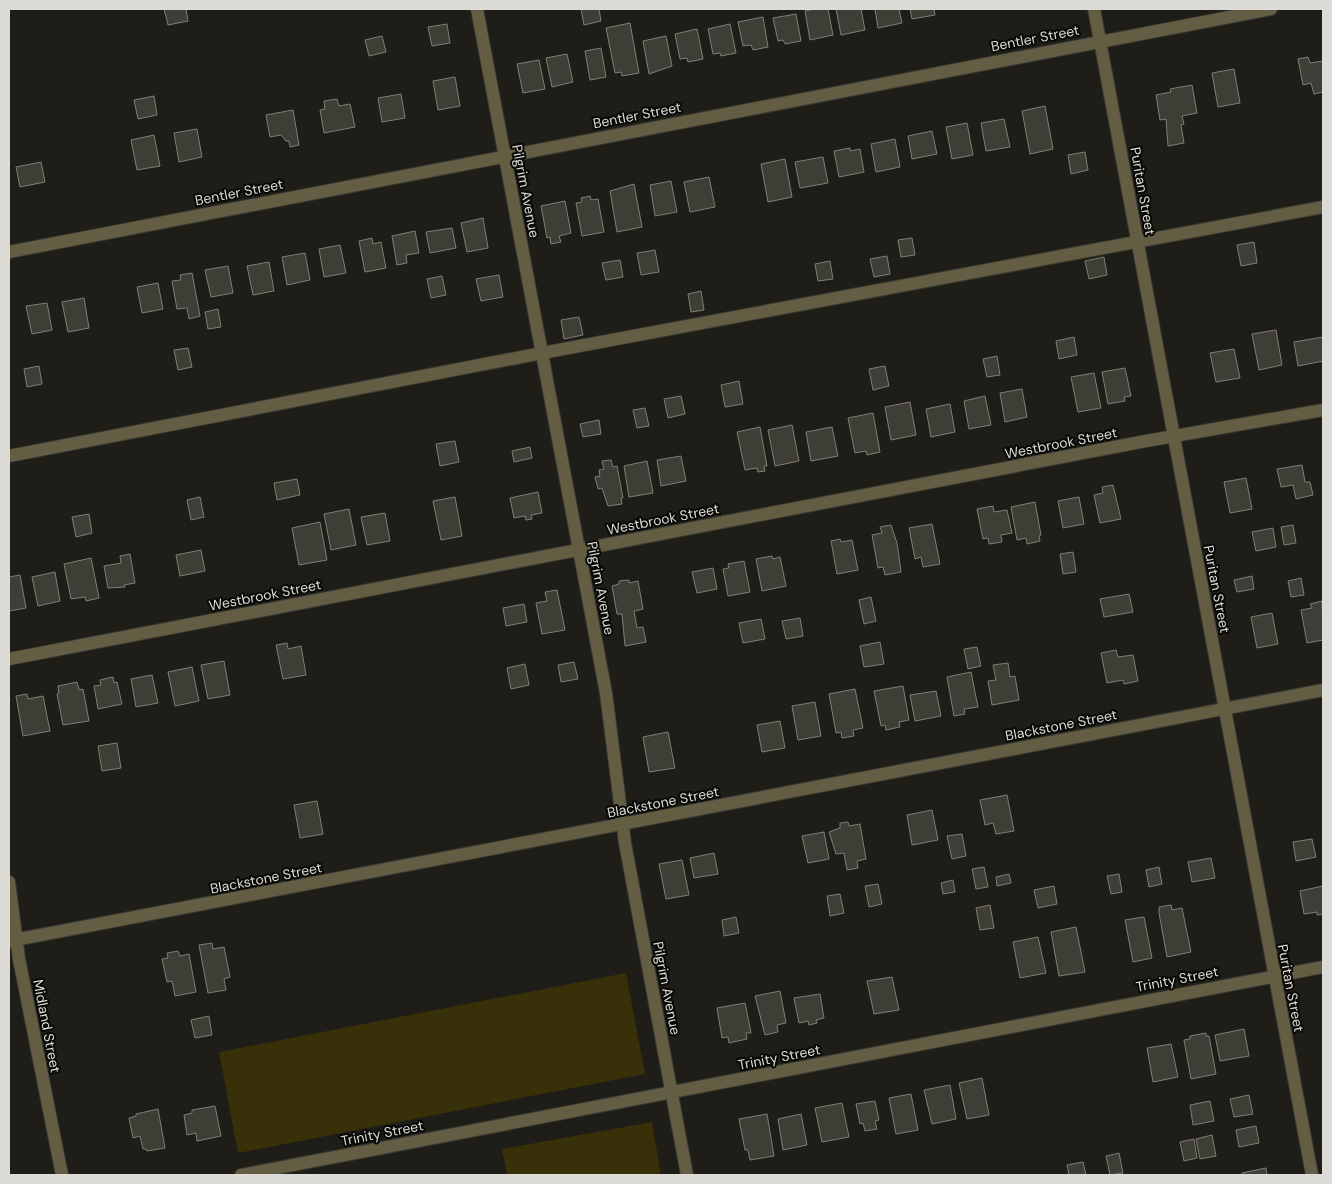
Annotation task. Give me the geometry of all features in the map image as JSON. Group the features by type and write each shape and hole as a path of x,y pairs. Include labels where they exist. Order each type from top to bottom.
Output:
{"street":[{"name":"Pilgrim Avenue","path":"477,9 606,693 623,825 687,1175"},
{"name":"Puritan Street","path":"1094,9 1312,1175"},
{"name":"Bentler Street","path":"9,252 1271,9"},
{"path":"9,456 1323,207"},
{"name":"Westbrook Street","path":"9,659 1323,410"},
{"name":"Blackstone Street","path":"13,941 1323,690"},
{"name":"Midland Street","path":"9,882 13,941 62,1175"},
{"name":"Trinity Street","path":"241,1175 1323,967"}],"shaded area":[{"path":"626,973 645,1074 238,1153 219,1052"},
{"path":"652,1122 661,1175 507,1175 502,1149"}],"building":[{"path":"164,9 186,9 188,21 168,25"},
{"path":"581,9 599,9 601,21 584,25"},
{"path":"828,9 833,35 810,40 805,11"},
{"path":"836,9 861,9 865,30 841,35"},
{"path":"875,9 899,9 902,23 878,28"},
{"path":"910,9 934,9 935,15 912,19"},
{"path":"796,14 801,41 785,44 783,40 778,41 773,18"},
{"path":"763,17 768,47 753,50 751,45 743,46 738,22"},
{"path":"630,23 639,73 622,76 621,72 615,73 606,28"},
{"path":"447,24 450,43 432,46 428,27"},
{"path":"730,24 736,53 721,56 720,53 713,54 708,29"},
{"path":"697,29 703,59 688,62 687,58 680,59 675,34"},
{"path":"382,36 386,52 369,56 365,40"},
{"path":"666,36 672,66 649,74 643,41"},
{"path":"601,48 606,77 590,80 585,51"},
{"path":"567,54 573,82 552,87 546,58"},
{"path":"1308,57 1310,63 1323,61 1323,92 1314,94 1311,83 1303,85 1298,59"},
{"path":"539,60 545,89 523,93 517,64"},
{"path":"1234,69 1240,103 1218,107 1212,73"},
{"path":"455,77 460,106 438,110 433,81"},
{"path":"1192,85 1197,113 1182,116 1184,124 1181,125 1184,143 1168,146 1166,119 1160,120 1156,95 1171,92 1170,89"},
{"path":"401,94 405,118 382,122 378,98"},
{"path":"154,96 157,115 138,119 134,100"},
{"path":"337,99 339,106 350,104 355,127 324,133 320,110 325,109 324,101"},
{"path":"1045,106 1053,149 1030,154 1022,111"},
{"path":"293,110 299,145 290,147 289,141 286,141 281,135 270,137 266,115"},
{"path":"1004,119 1010,147 986,151 981,123"},
{"path":"967,123 973,155 952,159 946,127"},
{"path":"197,129 202,157 179,162 174,133"},
{"path":"932,131 937,154 912,159 908,136"},
{"path":"154,135 160,166 137,170 131,140"},
{"path":"895,139 900,167 876,172 871,144"},
{"path":"850,148 850,151 860,149 864,172 839,177 834,151"},
{"path":"1085,152 1088,170 1071,174 1068,155"},
{"path":"823,157 828,183 800,188 795,162"},
{"path":"785,159 792,197 768,202 761,164"},
{"path":"41,162 45,182 20,187 16,167"},
{"path":"709,177 715,207 690,212 684,182"},
{"path":"671,181 677,212 655,216 650,185"},
{"path":"634,184 642,227 617,232 610,191"},
{"path":"590,196 591,200 598,199 604,232 582,236 576,203 582,202 581,198"},
{"path":"565,201 571,233 559,236 561,242 551,244 550,237 547,238 541,206"},
{"path":"483,218 488,248 467,252 461,223"},
{"path":"452,228 456,248 430,253 426,232"},
{"path":"415,231 419,253 406,255 407,263 397,265 392,236"},
{"path":"372,238 373,244 381,242 386,268 365,272 359,241"},
{"path":"912,238 915,255 901,257 898,240"},
{"path":"1254,242 1257,263 1241,266 1237,245"},
{"path":"340,245 346,273 324,277 319,249"},
{"path":"655,250 659,272 641,275 637,253"},
{"path":"305,253 310,280 287,285 282,257"},
{"path":"887,256 890,274 874,277 870,259"},
{"path":"1104,257 1107,275 1089,279 1085,261"},
{"path":"620,260 623,277 606,280 602,263"},
{"path":"830,261 833,279 818,281 815,264"},
{"path":"269,262 274,291 253,295 247,266"},
{"path":"228,266 233,293 211,297 205,270"},
{"path":"192,273 200,316 189,319 187,308 177,309 172,281 181,280 180,275"},
{"path":"499,275 503,297 481,301 476,279"},
{"path":"442,276 446,295 431,298 427,279"},
{"path":"158,283 163,309 142,313 137,287"},
{"path":"701,291 704,310 691,312 688,294"},
{"path":"84,298 89,328 68,332 62,302"},
{"path":"47,303 52,330 32,334 26,306"},
{"path":"218,309 221,327 208,329 205,312"},
{"path":"579,317 583,335 564,339 561,320"},
{"path":"1276,330 1282,365 1259,370 1252,334"},
{"path":"1074,337 1077,355 1059,359 1056,341"},
{"path":"1323,337 1323,361 1298,366 1294,342"},
{"path":"188,348 192,367 178,370 174,350"},
{"path":"1234,349 1240,378 1216,382 1210,353"},
{"path":"997,356 1000,375 987,377 983,359"},
{"path":"39,366 42,384 27,387 24,369"},
{"path":"885,366 889,386 873,390 869,369"},
{"path":"1125,368 1131,396 1124,397 1125,401 1108,404 1102,372"},
{"path":"1094,373 1101,408 1078,412 1071,377"},
{"path":"739,381 743,404 725,407 721,385"},
{"path":"1022,389 1027,417 1005,422 1000,393"},
{"path":"681,396 685,414 668,418 664,399"},
{"path":"985,396 991,425 969,429 964,401"},
{"path":"910,402 916,435 891,440 885,407"},
{"path":"950,404 955,432 931,437 926,409"},
{"path":"645,408 649,426 637,428 633,410"},
{"path":"873,413 880,452 867,455 866,451 855,453 848,418"},
{"path":"599,420 601,434 583,437 580,424"},
{"path":"792,425 799,461 775,466 768,430"},
{"path":"760,427 767,466 764,466 765,471 758,472 757,468 745,470 737,432"},
{"path":"832,427 838,456 811,461 806,432"},
{"path":"455,441 459,462 440,466 436,444"},
{"path":"530,447 532,458 514,462 512,451"},
{"path":"681,456 686,481 661,486 657,460"},
{"path":"611,460 613,467 617,466 623,498 621,498 622,504 608,506 602,488 598,489 595,477 600,476 599,470 604,469 602,461"},
{"path":"647,461 653,493 629,497 624,466"},
{"path":"1302,465 1305,482 1310,482 1313,495 1296,499 1293,485 1281,487 1277,469"},
{"path":"1246,478 1252,509 1230,513 1224,482"},
{"path":"297,479 300,495 277,500 274,483"},
{"path":"1113,485 1121,519 1100,523 1094,495 1103,493 1102,487"},
{"path":"538,492 542,513 531,515 532,519 526,520 525,516 514,518 510,498"},
{"path":"200,497 204,517 191,520 187,500"},
{"path":"455,497 462,536 441,540 433,501"},
{"path":"1079,497 1084,524 1063,528 1058,501"},
{"path":"1035,502 1041,535 1039,536 1040,541 1027,544 1026,538 1017,540 1011,507"},
{"path":"993,506 994,512 1007,510 1012,533 1001,535 1002,542 989,544 988,538 983,539 977,509"},
{"path":"349,509 356,545 331,550 324,514"},
{"path":"385,513 390,541 367,545 361,517"},
{"path":"89,514 92,533 76,537 72,517"},
{"path":"320,522 327,560 299,565 292,528"},
{"path":"932,524 940,564 923,567 921,557 915,559 909,528"},
{"path":"891,525 897,543 901,572 885,575 883,567 878,568 872,535 882,533 880,527"},
{"path":"1293,525 1296,543 1284,545 1281,527"},
{"path":"1273,528 1276,547 1256,551 1252,532"},
{"path":"840,539 841,542 852,540 858,570 837,574 831,541"},
{"path":"201,550 205,571 180,576 176,555"},
{"path":"1073,552 1076,572 1063,574 1060,554"},
{"path":"130,554 135,583 124,585 125,587 108,588 104,566 121,563 120,556"},
{"path":"772,556 773,559 780,557 786,586 762,591 756,559"},
{"path":"91,558 99,598 86,601 85,597 71,599 64,564"},
{"path":"744,561 750,592 728,596 723,569 729,568 728,564"},
{"path":"713,568 717,589 697,593 692,572"},
{"path":"55,572 60,601 38,606 32,577"},
{"path":"20,575 26,608 9,611 9,577"},
{"path":"1252,576 1254,589 1237,592 1234,580"},
{"path":"1301,578 1304,595 1291,597 1288,581"},
{"path":"629,580 629,583 638,581 643,609 634,611 637,628 643,627 646,642 625,646 622,614 617,614 612,586 619,584 619,581"},
{"path":"557,590 565,630 542,634 536,603 547,601 545,592"},
{"path":"1129,594 1133,612 1104,617 1100,599"},
{"path":"871,597 876,621 864,624 859,600"},
{"path":"1322,601 1323,640 1307,643 1301,610 1312,608 1310,604"},
{"path":"524,604 527,622 506,626 503,608"},
{"path":"1272,613 1278,644 1257,648 1251,617"},
{"path":"800,618 803,636 786,639 782,621"},
{"path":"761,619 765,639 743,643 739,623"},
{"path":"880,642 884,664 864,667 860,646"},
{"path":"287,643 288,649 301,646 306,675 283,679 276,645"},
{"path":"977,647 981,666 968,669 964,649"},
{"path":"1116,650 1118,657 1133,655 1138,681 1124,684 1123,680 1107,683 1101,653"},
{"path":"224,661 230,695 208,699 201,665"},
{"path":"574,662 578,679 561,682 558,665"},
{"path":"1008,663 1010,677 1015,676 1019,700 992,705 988,681 996,680 993,665"},
{"path":"525,664 529,685 511,689 507,668"},
{"path":"192,667 199,701 175,706 168,672"},
{"path":"971,672 978,707 964,709 965,714 954,716 947,677"},
{"path":"152,675 158,703 136,707 131,679"},
{"path":"113,677 114,683 117,682 122,704 98,709 94,686 101,685 100,680"},
{"path":"77,682 79,690 83,689 89,721 63,725 57,694 59,693 58,686"},
{"path":"903,686 909,720 899,722 900,727 886,730 885,725 881,726 874,691"},
{"path":"855,689 863,728 853,730 854,736 842,738 841,732 836,733 829,694"},
{"path":"936,691 941,716 915,721 910,695"},
{"path":"27,694 28,699 43,696 50,731 23,736 16,696"},
{"path":"815,702 821,736 798,740 792,706"},
{"path":"780,721 785,748 762,752 757,725"},
{"path":"668,732 675,768 649,772 643,737"},
{"path":"117,743 121,768 102,771 98,746"},
{"path":"1007,795 1014,831 996,834 993,823 985,825 980,800"},
{"path":"317,801 323,834 300,838 294,805"},
{"path":"932,810 938,840 912,845 907,815"},
{"path":"848,822 849,826 860,824 866,859 857,861 858,868 847,870 844,853 836,854 829,832 840,828 840,823"},
{"path":"824,832 829,859 808,863 802,836"},
{"path":"962,834 966,856 952,859 947,836"},
{"path":"1312,839 1316,857 1296,861 1293,842"},
{"path":"714,853 718,874 694,878 690,858"},
{"path":"1211,858 1215,878 1192,882 1188,862"},
{"path":"682,860 689,895 666,899 659,864"},
{"path":"984,867 988,887 976,889 972,869"},
{"path":"1159,867 1162,884 1149,887 1146,870"},
{"path":"1009,874 1011,883 997,886 996,877"},
{"path":"1119,874 1122,892 1111,894 1107,876"},
{"path":"953,880 955,892 943,894 941,883"},
{"path":"878,884 882,904 869,907 865,886"},
{"path":"1054,886 1057,904 1038,908 1034,890"},
{"path":"1323,886 1323,914 1317,915 1317,912 1304,914 1300,891"},
{"path":"840,894 844,913 830,916 827,896"},
{"path":"990,905 994,928 980,930 976,908"},
{"path":"1171,905 1172,910 1182,908 1191,952 1167,957 1159,907"},
{"path":"736,917 739,933 724,936 722,920"},
{"path":"1144,917 1152,958 1133,962 1125,920"},
{"path":"1076,927 1085,972 1059,976 1051,932"},
{"path":"1038,937 1046,973 1020,978 1013,942"},
{"path":"212,943 213,949 224,947 230,977 224,979 226,990 208,993 199,945"},
{"path":"178,951 180,956 189,954 196,992 175,996 172,981 167,982 162,959 168,958 167,953"},
{"path":"892,977 899,1010 874,1014 867,981"},
{"path":"780,991 786,1023 777,1025 778,1032 765,1035 755,996"},
{"path":"820,994 824,1018 816,1020 817,1023 809,1025 808,1021 799,1023 794,998"},
{"path":"745,1003 751,1033 746,1033 747,1039 729,1043 728,1037 722,1038 717,1008"},
{"path":"209,1016 212,1035 195,1038 191,1020"},
{"path":"1244,1029 1249,1056 1220,1061 1215,1035"},
{"path":"1206,1033 1206,1036 1209,1036 1216,1074 1191,1079 1184,1040 1190,1039 1190,1036"},
{"path":"1171,1044 1178,1077 1153,1082 1147,1048"},
{"path":"982,1078 989,1115 967,1119 959,1083"},
{"path":"950,1085 956,1119 932,1124 924,1090"},
{"path":"911,1094 918,1130 896,1134 889,1098"},
{"path":"1249,1095 1253,1114 1234,1117 1230,1099"},
{"path":"875,1101 879,1120 875,1121 877,1129 865,1131 863,1123 860,1124 856,1104"},
{"path":"1210,1101 1214,1121 1193,1125 1190,1105"},
{"path":"842,1103 849,1137 822,1142 815,1108"},
{"path":"215,1106 221,1136 197,1141 196,1133 187,1135 184,1115 192,1113 192,1110"},
{"path":"158,1109 165,1148 147,1151 143,1149 140,1136 133,1138 129,1118 136,1116 136,1114"},
{"path":"767,1114 774,1156 750,1160 748,1150 745,1150 739,1119"},
{"path":"801,1114 807,1145 783,1150 778,1119"},
{"path":"1256,1126 1259,1143 1239,1147 1236,1130"},
{"path":"1212,1135 1216,1156 1200,1159 1196,1139"},
{"path":"1194,1139 1197,1158 1184,1161 1180,1142"},
{"path":"1119,1153 1123,1173 1110,1175 1106,1156"},
{"path":"1083,1162 1086,1175 1069,1175 1067,1165"},
{"path":"1266,1168 1267,1175 1242,1175 1242,1173"}]}
